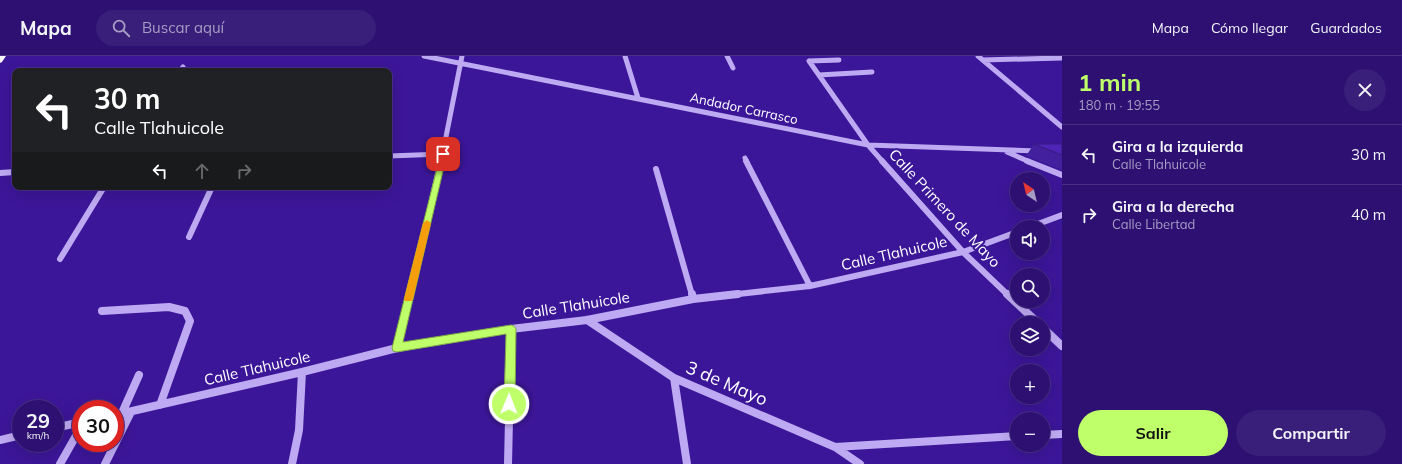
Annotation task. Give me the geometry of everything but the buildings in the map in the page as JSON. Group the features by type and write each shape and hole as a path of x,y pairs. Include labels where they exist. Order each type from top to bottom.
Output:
{"main road":[{"path":"0,61 3,56"}],"street":[{"name":"Andador Carrasco","path":"424,56 868,145 1047,152"},
{"path":"397,348 443,154 462,56"},
{"path":"626,56 638,98"},
{"path":"727,56 733,68"},
{"path":"978,56 1062,127"},
{"path":"983,60 1062,58"},
{"name":"Calle Primero de Mayo","path":"839,60 808,62 819,75 868,145 963,252 1031,316"},
{"path":"819,75 872,72"},
{"path":"1001,150 1062,174"},
{"path":"392,156 443,154"},
{"path":"745,158 810,286"},
{"path":"656,169 693,299"},
{"path":"0,173 12,172"},
{"path":"60,259 102,190"},
{"path":"189,238 211,190"},
{"path":"1049,220 1062,215"},
{"name":"Calle Tlahuicole","path":"124,413 302,372 397,348 511,329 587,320 693,299 810,286 963,252 1010,235"},
{"path":"102,311 169,307 185,311 190,321 160,405"},
{"name":"3 de Mayo","path":"587,320 674,378 835,447 860,464"},
{"path":"508,464 511,329"},
{"path":"1050,335 1062,346"},
{"path":"292,464 296,453 300,418 302,372"},
{"path":"124,411 139,375"},
{"path":"674,378 687,464"},
{"path":"1050,435 1062,434"},
{"path":"835,447 1010,436"},
{"path":"0,440 12,437"},
{"path":"60,464 72,443"},
{"path":"106,464 110,452"}],"slow traffic":[{"path":"409,299 427,223"}],"route":[{"path":"443,154 397,348 511,329 509,404"}]}
